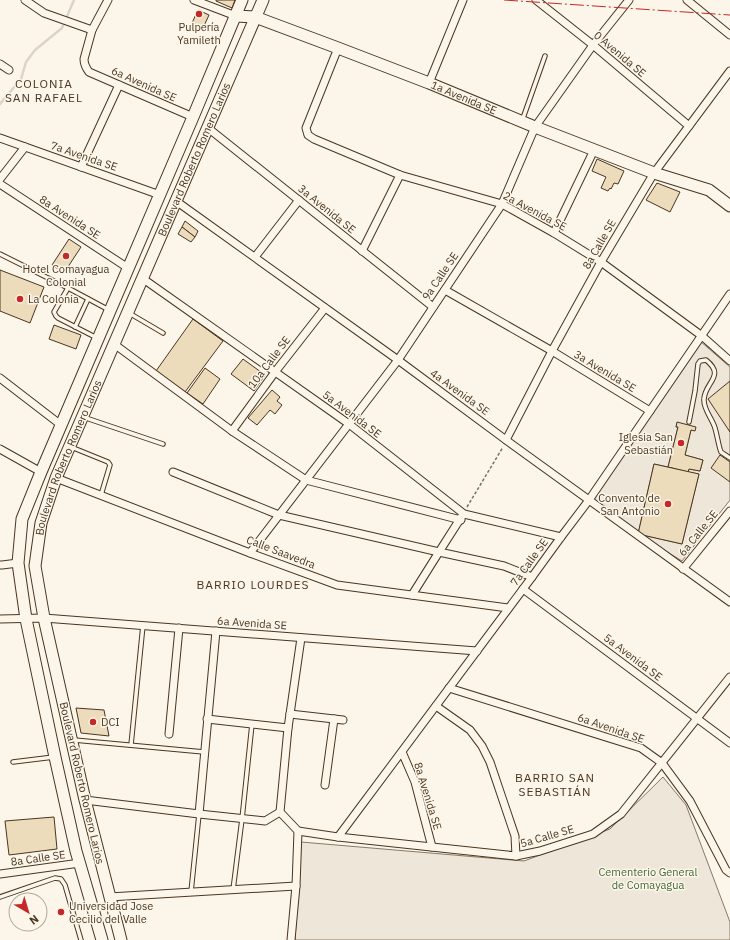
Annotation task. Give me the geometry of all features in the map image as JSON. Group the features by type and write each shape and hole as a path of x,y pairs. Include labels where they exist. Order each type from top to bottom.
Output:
{"main road":[{"name":"Boulevard Roberto Romero Larios","path":"102,940 80,863 55,757 26,619 18,564 22,519 242,0"},
{"name":"Boulevard Roberto Romero Larios","path":"121,940 85,800 44,618 35,566 41,523 56,478 263,0"},
{"name":"1a Avenida SE","path":"236,16 256,18 338,48 429,83 521,122 654,173 709,190 730,206"}],"street":[{"path":"25,0 44,13 92,30 108,0"},
{"name":"1a Avenida SE","path":"194,0 236,16"},
{"path":"429,83 464,0"},
{"name":"0 Avenida SE","path":"536,0 593,45 689,126"},
{"name":"9a Calle SE","path":"250,553 398,360 502,204 535,127 593,45 628,0"},
{"path":"687,0 730,35"},
{"name":"6a Avenida SE","path":"92,30 84,59 84,64 89,72 193,118"},
{"name":"2a Avenida SE","path":"338,48 306,128 308,135 314,139 400,175 502,204 554,233 601,262 702,336 730,361"},
{"path":"0,64 9,70"},
{"name":"8a Calle SE","path":"506,440 552,351 601,262 654,173 730,71"},
{"path":"82,167 119,85"},
{"name":"3a Avenida SE","path":"208,128 433,307"},
{"name":"7a Avenida SE","path":"0,138 160,195"},
{"path":"0,179 25,147"},
{"path":"554,233 594,150"},
{"path":"362,251 400,175"},
{"name":"8a Avenida SE","path":"0,184 128,268"},
{"path":"255,257 299,200"},
{"name":"4a Avenida SE","path":"176,201 398,360 730,602"},
{"name":"5a Avenida SE","path":"142,278 349,424 462,517 561,537"},
{"name":"3a Avenida SE","path":"445,290 552,351 650,411"},
{"name":"7a Calle SE","path":"338,837 589,500 730,294"},
{"name":"10a Calle SE","path":"232,431 275,372 325,308"},
{"path":"114,344 232,431 306,480 462,517 412,596"},
{"path":"0,378 61,425"},
{"path":"0,449 41,472"},
{"path":"173,472 279,515 504,566 532,577"},
{"name":"Calle Saavedra","path":"56,478 337,585 508,608"},
{"name":"6a Calle SE","path":"683,569 730,511"},
{"path":"0,565 18,564"},
{"name":"5a Avenida SE","path":"523,589 730,743"},
{"name":"6a Avenida SE","path":"0,619 44,618 477,651"},
{"path":"169,734 179,628"},
{"path":"199,814 216,631"},
{"path":"291,940 296,886 298,831 280,812 288,728 301,638"},
{"name":"5a Calle SE","path":"298,831 338,837 516,856 540,851 593,834 621,814 730,677"},
{"name":"6a Avenida SE","path":"449,688 641,748 662,763 690,801 729,869"},
{"path":"436,706 470,730 482,746 490,762 515,836 516,856"},
{"path":"290,714 343,720"},
{"path":"207,719 288,728"},
{"path":"325,785 334,719"},
{"name":"8a Avenida SE","path":"402,752 415,782 432,847"},
{"path":"85,800 265,821 280,812"},
{"name":"8a Calle SE","path":"0,874 80,863"},
{"path":"109,897 296,886"}],"lane":[{"path":"521,122 545,56"},
{"path":"0,254 110,311"},
{"path":"68,288 54,312 56,316 98,338"},
{"path":"75,327 88,299"},
{"path":"128,312 163,333"},
{"path":"689,422 698,364 700,361 706,360 714,370 715,375 704,396 705,408 714,426 721,452 730,458"},
{"path":"82,417 163,444"},
{"path":"70,447 108,462 110,465 101,495"},
{"path":"131,745 143,625"},
{"path":"233,890 252,724"},
{"path":"71,739 204,752"},
{"path":"14,762 55,757"},
{"path":"191,892 199,814"},
{"path":"0,897 55,878 61,879 65,884 81,940"}],"path":[{"path":"462,517 506,440"}],"green space":[{"path":"700,341 730,367 730,500 682,561 638,534 592,499","holes":["677,423 691,430 685,455 703,460 700,471 689,469 688,472 699,474 682,544 638,534 654,464 668,467 678,427 676,427"]},
{"name":"Cementerio General de Comayagua","path":"663,777 686,805 730,922 730,940 295,940 301,842 524,861 610,829"}],"building":[{"path":"216,0 235,0 232,8"},
{"path":"198,10 209,15 203,28 192,23"},
{"path":"597,159 624,171 618,184 614,183 608,191 601,188 606,177 592,171"},
{"path":"657,183 680,192 670,212 646,200"},
{"path":"185,221 198,231 195,237 182,227"},
{"path":"182,227 195,237 191,242 178,234"},
{"name":"Hotel Comayagua Colonial","path":"69,239 81,247 64,273 52,265"},
{"name":"La Colonia","path":"0,270 44,287 30,323 0,311"},
{"path":"193,319 223,341 185,392 156,371"},
{"path":"54,325 81,335 76,349 49,339"},
{"path":"243,359 265,375 254,391 231,374"},
{"path":"205,368 220,379 203,404 187,393"},
{"path":"730,381 730,432 708,399"},
{"path":"272,390 280,397 277,401 282,405 275,414 270,410 257,425 248,418"},
{"name":"Iglesia San Sebastián","path":"677,422 696,427 695,431 691,430 685,455 703,460 700,471 689,469 688,472 668,467 678,427 676,427"},
{"path":"720,455 730,462 730,482 711,468"},
{"name":"Convento de San Antonio","path":"654,464 699,474 682,544 638,534"},
{"name":"DCI","path":"76,708 104,710 109,736 81,733"},
{"path":"54,817 57,849 9,855 5,821"}],"waterway":[{"path":"0,104 21,79 26,62 35,50 62,28 74,0"}],"power":[{"path":"504,0 730,15"}],"place":[{"name":"Pulpería Yamileth","path":"199,14"},
{"name":"Hotel Comayagua Colonial","path":"66,256"},
{"name":"La Colonia","path":"20,299"},
{"name":"Iglesia San Sebastián","path":"681,443"},
{"name":"Convento de San Antonio","path":"668,504"},
{"name":"DCI","path":"93,722"},
{"name":"Universidad Jose Cecilio del Valle","path":"61,912"}],"district":[{"name":"COLONIA SAN RAFAEL","path":"44,90"},
{"name":"BARRIO LOURDES","path":"253,584"},
{"name":"BARRIO SAN SEBASTIÁN","path":"555,784"}]}
